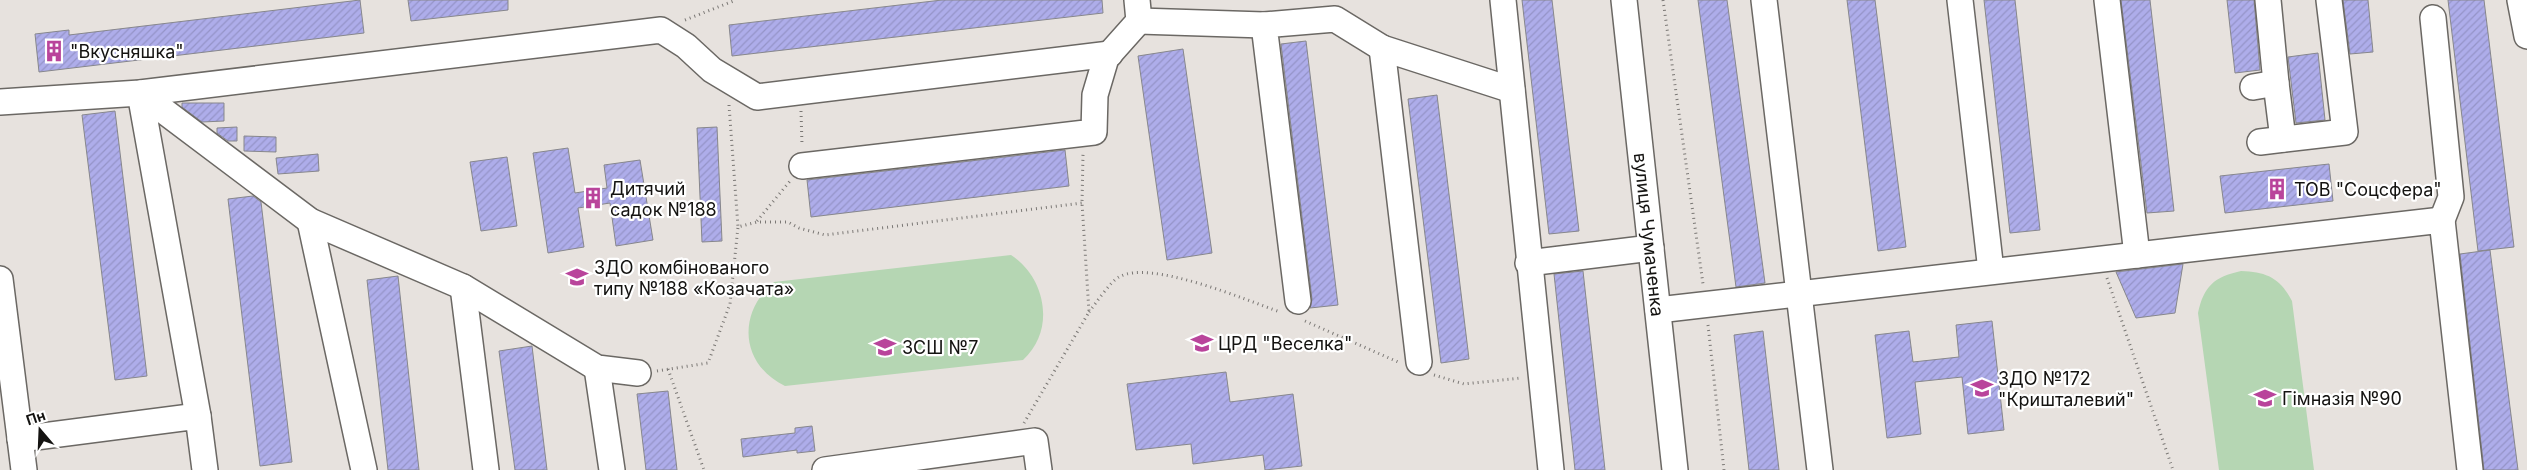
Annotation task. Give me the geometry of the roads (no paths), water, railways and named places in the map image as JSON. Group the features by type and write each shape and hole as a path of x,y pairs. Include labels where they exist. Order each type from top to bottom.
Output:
{"street":[{"path":"1503,0 1528,263 1551,470"},
{"name":"вулиця Чумаченка","path":"1624,0 1675,470"},
{"path":"1764,0 1820,470"},
{"path":"1960,0 1991,271"},
{"path":"2107,0 2137,255"},
{"path":"2268,0 2264,85 2271,141 2345,132 2328,0"},
{"path":"2520,0 2527,36"},
{"path":"802,166 1094,132 1095,95 1106,58 1138,10 1264,25 1335,19 1382,48 1512,90"},
{"path":"2433,18 2451,197 2442,220 2470,470"},
{"path":"1264,25 1295,311"},
{"path":"0,102 140,93 661,30 686,46 712,70 757,98 1110,54"},
{"path":"1382,48 1419,367"},
{"path":"140,93 310,221 463,287 597,368 638,374"},
{"path":"140,93 198,416 205,470"},
{"path":"1658,310 2442,220"},
{"path":"310,221 364,470"},
{"path":"1528,263 1651,248"},
{"path":"0,279 24,470"},
{"path":"463,287 486,470"},
{"path":"597,368 612,470"},
{"path":"20,439 198,416"},
{"path":"825,470 1035,441 1039,470"}],"place":[{"name":"\"Вкусняшка\"","path":"54,51"},
{"name":"ТОВ \"Соцсфера\"","path":"2277,189"},
{"name":"Дитячий садок №188","path":"593,198"},
{"name":"ЗДО комбінованого типу №188 «Козачата»","path":"577,277"},
{"name":"ЦРД \"Веселка\"","path":"1202,343"},
{"name":"ЗСШ №7","path":"885,347"},
{"name":"ЗДО №172 \"Кришталевий\"","path":"1982,388"},
{"name":"Гімназія №90","path":"2265,398"}]}
